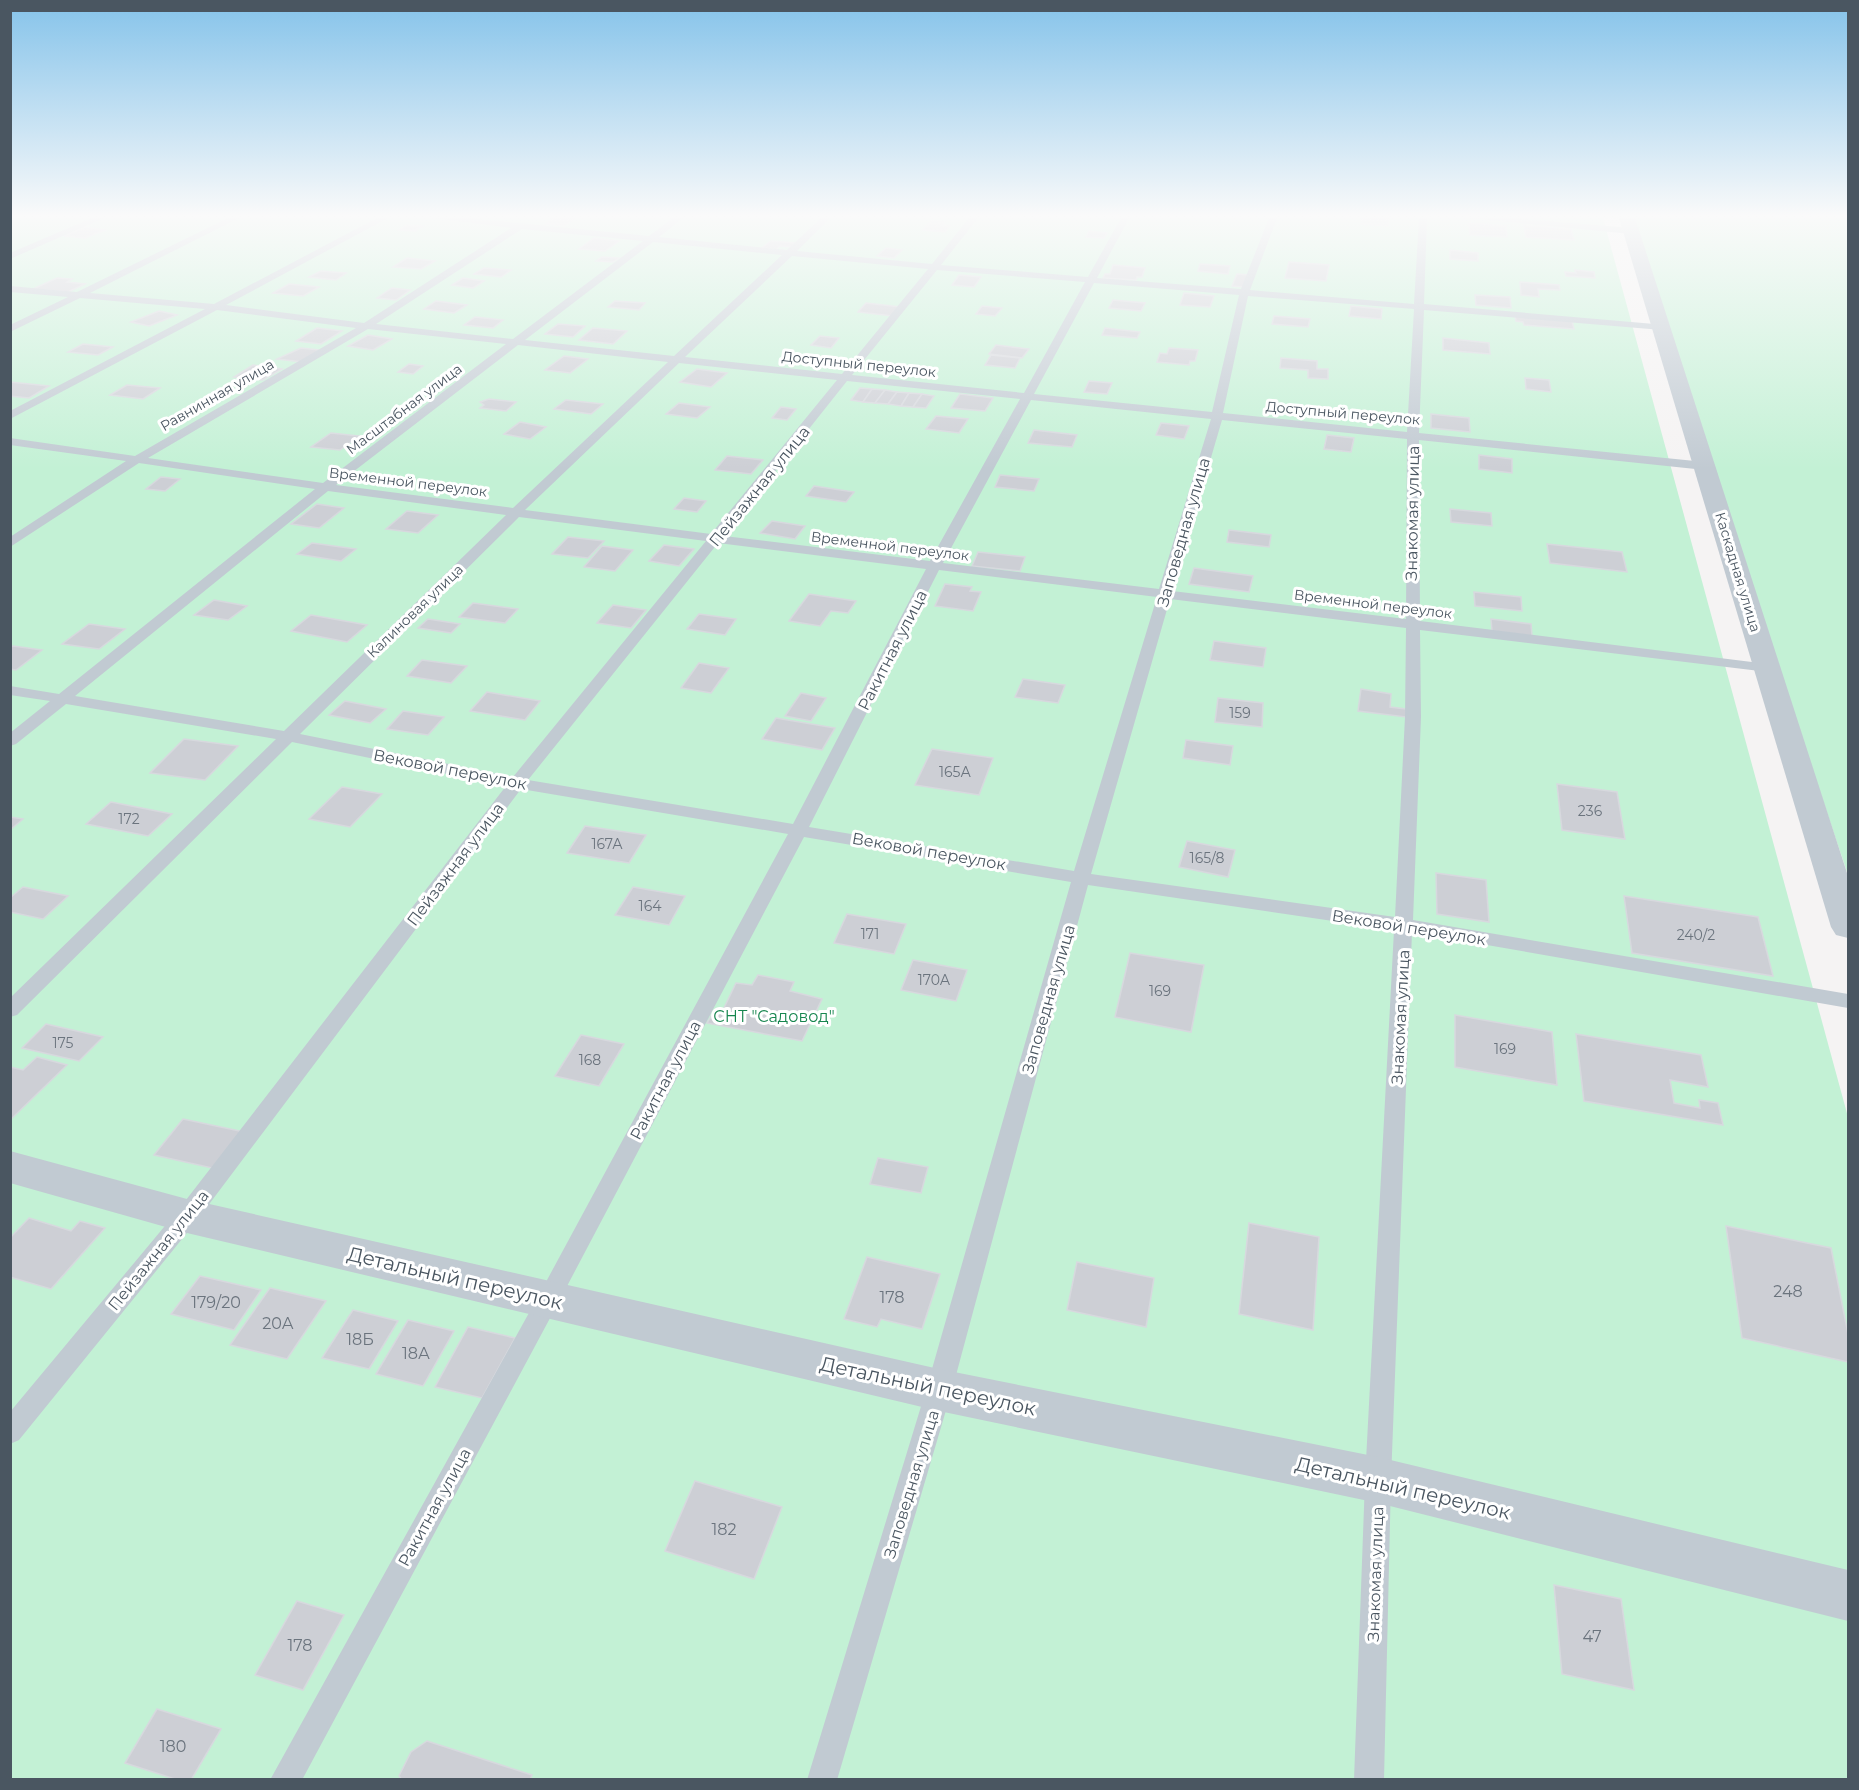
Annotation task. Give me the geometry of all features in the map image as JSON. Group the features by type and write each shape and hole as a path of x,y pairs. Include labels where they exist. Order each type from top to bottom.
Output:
{"street":[{"name":"Каскадная улица","path":"1654,302 1848,927"},
{"name":"Детальный переулок","path":"10,1167 187,1216 939,1390 1378,1480 1848,1596"}],"lane":[{"path":"10,329 68,302"},
{"name":"Доступный переулок","path":"155,302 846,378 1705,466"},
{"path":"10,416 226,302"},
{"name":"Равнинная улица","path":"10,543 139,458 366,326 404,302"},
{"name":"Масштабная улица","path":"10,741 326,487 571,302"},
{"name":"Калиновая улица","path":"10,1010 517,511 738,302"},
{"name":"Пейзажная улица","path":"10,1432 187,1216 517,783 907,302"},
{"name":"Ракитная улица","path":"285,1779 548,1300 799,829 934,567 1080,302"},
{"name":"Заповедная улица","path":"822,1779 939,1390 1081,878 1217,416 1242,302"},
{"path":"1351,302 1662,327"},
{"name":"Знакомая улица","path":"1369,1779 1378,1480 1413,717 1411,623 1413,435 1419,302"},
{"name":"Временной переулок","path":"10,441 326,487 716,539 1768,668"},
{"name":"Вековой переулок","path":"10,690 288,736 517,783 1081,878 1404,925 1848,1001"}],"green space":[{"name":"СНТ \"Садовод\"","path":"11,302 1626,302 1848,1117 1848,1779 11,1780"},
{"path":"1656,302 1848,302 1848,875"}],"building":[{"path":"435,302 467,305 454,313 424,309"},
{"path":"614,302 645,303 639,310 608,307"},
{"path":"1112,302 1145,303 1141,311 1109,308"},
{"path":"1181,302 1212,302 1210,307 1180,305"},
{"path":"1476,302 1510,302 1511,308 1476,305"},
{"path":"866,303 901,307 893,316 858,312"},
{"path":"982,306 1002,308 995,316 976,314"},
{"path":"1351,306 1382,309 1381,319 1349,316"},
{"path":"159,311 177,315 149,326 131,322"},
{"path":"1274,316 1310,319 1308,327 1272,324"},
{"path":"1515,316 1572,321 1574,329 1524,325 1523,322 1516,321"},
{"path":"475,317 503,320 493,328 464,325"},
{"path":"558,324 585,326 573,337 545,334"},
{"path":"317,328 342,331 321,344 296,341"},
{"path":"593,328 627,331 613,344 579,340"},
{"path":"1105,328 1140,332 1137,338 1102,335"},
{"path":"368,335 392,339 373,350 348,346"},
{"path":"820,336 839,338 831,348 811,345"},
{"path":"1443,338 1489,343 1490,354 1443,350"},
{"path":"83,344 113,347 98,355 68,352"},
{"path":"996,345 1029,349 1022,358 989,354"},
{"path":"301,348 320,350 303,362 277,359"},
{"path":"1169,348 1198,350 1195,361 1190,361 1189,365 1157,362 1160,353 1167,354"},
{"path":"991,355 1020,358 1015,368 985,365"},
{"path":"564,356 588,359 570,373 545,370"},
{"path":"1281,358 1317,361 1317,369 1328,369 1328,379 1308,378 1308,370 1280,368"},
{"path":"409,364 423,366 413,374 398,372"},
{"path":"253,365 282,369 263,380 234,377"},
{"path":"697,369 727,373 711,387 680,382"},
{"path":"1525,378 1549,380 1551,392 1526,389"},
{"path":"1089,381 1112,383 1107,394 1084,392"},
{"path":"10,382 49,386 29,398 10,396"},
{"path":"127,385 160,388 143,399 110,395"},
{"path":"860,388 872,389 863,402 851,400"},
{"path":"872,389 885,390 875,403 863,402"},
{"path":"885,390 897,392 888,404 875,403"},
{"path":"897,392 909,393 901,406 888,404"},
{"path":"909,393 922,394 913,407 901,406"},
{"path":"922,394 934,396 926,408 913,407"},
{"path":"960,394 993,398 985,411 951,408"},
{"path":"489,399 516,402 506,411 480,408 484,405 480,402"},
{"path":"566,400 603,404 591,414 554,409"},
{"path":"679,403 710,407 697,418 666,414"},
{"path":"781,407 796,409 787,420 772,418"},
{"path":"1431,414 1469,418 1470,432 1431,428"},
{"path":"936,416 968,419 959,433 926,429"},
{"path":"520,422 546,427 530,439 504,434"},
{"path":"1161,423 1189,426 1184,439 1156,435"},
{"path":"1034,430 1077,435 1072,447 1028,443"},
{"path":"331,433 359,436 340,450 311,447"},
{"path":"1327,435 1354,438 1351,452 1324,449"},
{"path":"1479,455 1512,459 1512,473 1479,469"},
{"path":"727,456 763,460 751,474 715,470"},
{"path":"1000,475 1039,479 1034,491 995,487"},
{"path":"161,477 180,479 165,491 146,489"},
{"path":"814,486 854,492 846,502 806,496"},
{"path":"684,498 706,501 697,512 674,509"},
{"path":"317,504 344,508 319,528 291,524"},
{"path":"1450,509 1491,513 1492,526 1451,522"},
{"path":"407,511 438,515 418,533 386,529"},
{"path":"772,521 805,526 795,539 760,533"},
{"path":"1229,530 1271,535 1269,547 1227,542"},
{"path":"568,537 604,541 588,558 552,554"},
{"path":"312,543 356,549 341,561 297,554"},
{"path":"1547,544 1622,552 1627,572 1550,563"},
{"path":"664,545 694,549 679,566 649,561"},
{"path":"602,546 633,550 615,571 584,567"},
{"path":"978,552 1025,557 1020,571 972,566"},
{"path":"1194,568 1253,576 1249,592 1189,584"},
{"path":"945,584 972,587 970,591 981,592 973,611 935,606"},
{"path":"1474,592 1521,597 1522,611 1475,606"},
{"path":"809,594 856,601 848,613 831,611 820,626 789,621"},
{"path":"214,600 247,606 228,620 194,615"},
{"path":"473,603 518,609 505,623 459,617"},
{"path":"613,605 646,610 631,628 597,623"},
{"path":"699,614 736,619 725,635 687,629"},
{"path":"311,615 367,625 347,642 291,631"},
{"path":"428,619 460,624 451,633 418,628"},
{"path":"1491,619 1531,624 1532,636 1492,631"},
{"path":"89,624 125,629 99,649 62,644"},
{"path":"1214,641 1266,648 1263,667 1210,660"},
{"path":"13,646 42,650 16,670 10,669 10,648"},
{"path":"422,660 467,666 451,683 407,676"},
{"path":"699,663 729,668 711,693 681,688"},
{"path":"1023,679 1065,685 1058,703 1015,697"},
{"path":"1361,689 1391,694 1390,707 1406,709 1406,717 1358,711"},
{"path":"487,692 540,701 525,720 470,711"},
{"path":"801,693 826,698 811,721 785,716"},
{"path":"1218,698 1263,703 1262,727 1215,722"},
{"path":"345,701 386,709 370,723 329,715"},
{"path":"403,711 444,717 428,735 387,729"},
{"path":"776,718 835,728 822,750 762,739"},
{"path":"184,739 238,746 205,780 150,773"},
{"path":"1186,740 1233,746 1230,765 1183,758"},
{"path":"932,749 993,758 979,795 915,785"},
{"path":"1557,784 1617,792 1625,839 1562,830"},
{"path":"342,787 382,794 350,827 309,819"},
{"path":"111,802 172,814 148,836 86,824"},
{"path":"10,817 23,819 10,830"},
{"path":"585,826 646,835 629,863 567,853"},
{"path":"1187,841 1235,850 1228,877 1179,867"},
{"path":"1436,873 1486,880 1489,922 1437,914"},
{"path":"23,887 68,896 43,919 10,912 10,898"},
{"path":"633,887 685,896 669,925 615,915"},
{"path":"1624,896 1758,917 1773,976 1632,953"},
{"path":"847,914 906,924 894,954 834,943"},
{"path":"1130,953 1204,965 1191,1032 1115,1017"},
{"path":"913,960 967,970 956,1001 901,990"},
{"path":"758,975 794,982 790,991 822,999 802,1041 707,1023 715,1010 722,1012 736,983 752,985"},
{"path":"1455,1015 1552,1032 1557,1085 1455,1067"},
{"path":"46,1024 103,1037 79,1061 22,1048"},
{"path":"1576,1034 1701,1055 1708,1087 1670,1080 1674,1103 1700,1108 1699,1100 1718,1103 1723,1125 1584,1101"},
{"path":"581,1035 624,1044 599,1086 555,1076"},
{"path":"37,1057 67,1065 10,1120 10,1067 23,1070"},
{"path":"183,1119 249,1133 221,1170 154,1155"},
{"path":"878,1158 928,1167 921,1193 870,1184"},
{"path":"29,1218 71,1231 80,1221 105,1228 51,1289 10,1277 10,1238"},
{"path":"1249,1223 1319,1237 1313,1330 1239,1314"},
{"path":"1726,1226 1831,1248 1848,1334 1848,1362 1742,1338"},
{"path":"867,1257 940,1274 922,1329 881,1319 877,1327 844,1319"},
{"path":"1077,1262 1154,1278 1146,1327 1067,1310"},
{"path":"200,1276 261,1290 234,1330 171,1314"},
{"path":"270,1288 326,1301 287,1359 230,1345"},
{"path":"353,1310 398,1321 369,1369 322,1358"},
{"path":"408,1320 454,1331 423,1386 376,1374"},
{"path":"468,1327 515,1338 482,1398 435,1387"},
{"path":"695,1481 782,1507 754,1579 665,1551"},
{"path":"1554,1585 1621,1599 1634,1690 1562,1674"},
{"path":"297,1601 344,1615 303,1690 255,1675"},
{"path":"157,1709 221,1729 191,1780 178,1780 125,1763"},
{"path":"427,1741 532,1775 530,1780 402,1780 399,1776 411,1752"}]}
